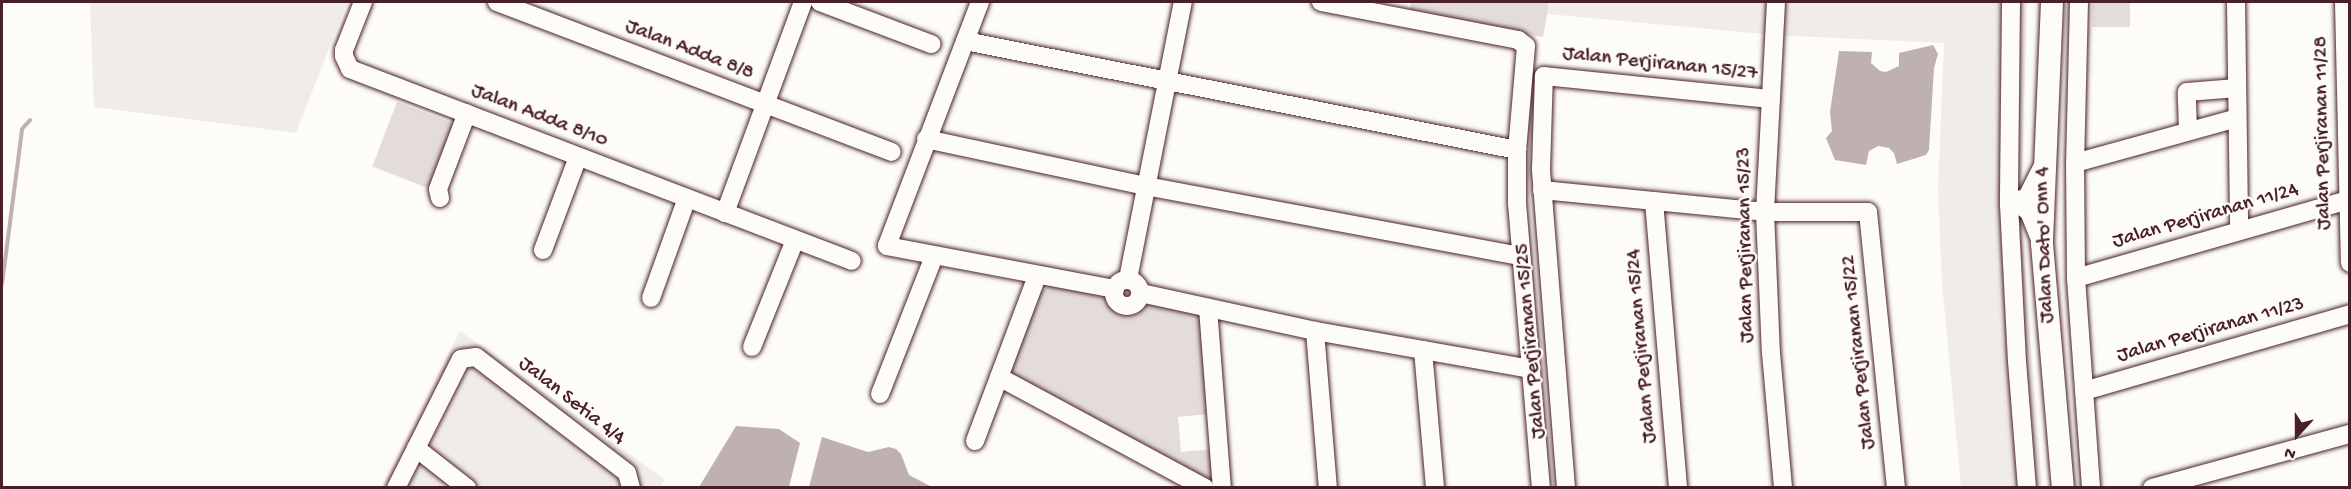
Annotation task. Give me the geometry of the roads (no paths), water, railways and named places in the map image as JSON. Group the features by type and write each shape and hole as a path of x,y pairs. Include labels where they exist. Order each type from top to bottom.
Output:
{"main road":[{"name":"Jalan Dato' Onn 4","path":"2052,2 2043,164 2042,244 2063,488"}],"street":[{"name":"Jalan Adda 8/10","path":"363,2 344,56 350,69 359,74 852,261"},
{"name":"Jalan Adda 8/8","path":"497,2 891,152"},
{"path":"725,213 803,2"},
{"path":"820,2 931,44"},
{"path":"980,2 887,246 1037,276 1121,284"},
{"path":"1183,2 1146,186 1117,301 1128,306 1137,302 1141,293 1315,331 1530,369"},
{"path":"1321,2 1518,40 1526,46 1516,150 1520,256 1541,488"},
{"name":"Jalan Perjiranan 15/23","path":"1776,2 1765,212 1771,353 1783,488"},
{"path":"2011,2 2009,204 2017,361 2027,488"},
{"path":"2079,2 2075,163 2076,278 2091,488"},
{"path":"2236,2 2239,230"},
{"name":"Jalan Perjiranan 11/28","path":"2344,2 2347,33 2349,263"},
{"path":"964,41 1516,150"},
{"name":"Jalan Perjiranan 15/27","path":"1544,76 1771,99"},
{"name":"Jalan Perjiranan 15/25","path":"1544,76 1540,150 1542,190 1566,488"},
{"path":"2188,130 2187,92 2237,88"},
{"path":"440,198 438,189 466,113"},
{"path":"2075,163 2237,118"},
{"path":"926,139 1146,186 1520,256"},
{"path":"543,250 578,157"},
{"path":"2009,204 2027,197 2043,164"},
{"path":"1542,190 1765,212"},
{"path":"651,298 687,198"},
{"name":"Jalan Perjiranan 11/24","path":"2076,278 2348,200"},
{"name":"Jalan Perjiranan 15/24","path":"1654,201 1678,488"},
{"path":"2009,204 2023,207 2029,212 2042,244"},
{"name":"Jalan Perjiranan 15/22","path":"1765,212 1868,212 1896,488"},
{"path":"752,347 795,240"},
{"path":"880,394 934,256"},
{"path":"975,441 1037,276"},
{"path":"1208,308 1222,488"},
{"name":"Jalan Perjiranan 11/23","path":"2084,391 2349,314"},
{"path":"1315,331 1328,488"},
{"path":"1423,350 1435,488"},
{"name":"Jalan Setia 4/4","path":"416,448 461,359 476,357 627,472 631,488"},
{"path":"999,377 1205,488"},
{"path":"2152,488 2349,434"},
{"path":"396,488 416,448 467,488"}],"waterway":[{"path":"2,284 22,129 30,120"}]}
